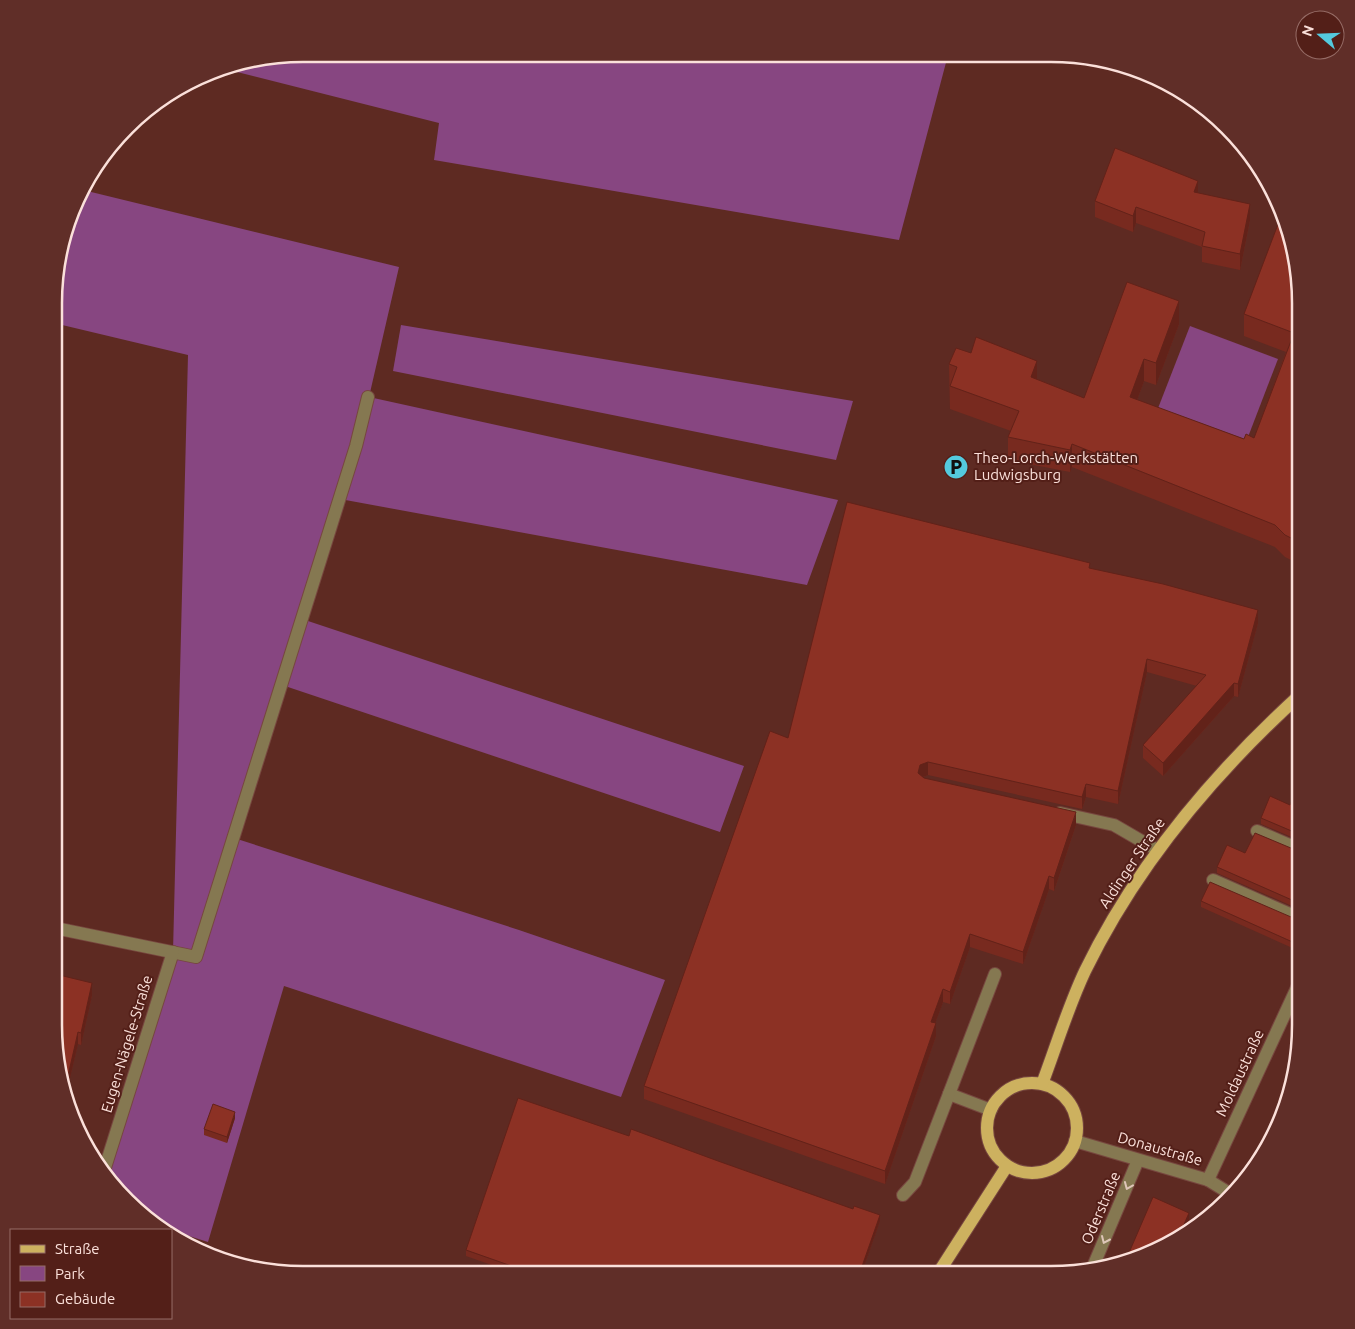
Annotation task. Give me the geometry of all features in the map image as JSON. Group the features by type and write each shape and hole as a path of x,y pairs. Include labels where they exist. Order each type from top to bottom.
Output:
{"main road":[{"name":"Aldinger Straße","path":"1042,1084 1085,972 1107,930 1157,850 1202,794 1242,750 1292,703"},
{"path":"1030,1083 1042,1084 1062,1095 1074,1112 1077,1127 1075,1142 1069,1154 1060,1164 1047,1171 1034,1174 1020,1172 1007,1166 996,1155 989,1141 988,1126 991,1110 998,1100 1012,1089 1030,1083"},
{"path":"943,1266 1007,1166"}],"street":[{"path":"62,929 196,957 356,446 368,397"},
{"path":"1048,810 1114,825 1157,850"},
{"path":"1258,831 1292,846"},
{"path":"1213,880 1292,915"},
{"name":"Eugen-Nägele-Straße","path":"106,1164 173,952"},
{"path":"903,1195 914,1182 996,974"},
{"name":"Moldaustraße","path":"1208,1180 1292,998"},
{"path":"949,1094 991,1110"},
{"name":"Donaustraße","path":"1075,1142 1208,1180 1226,1191"},
{"name":"Oderstraße","path":"1095,1263 1138,1160"}],"green space":[{"path":"303,62 946,62 899,240 434,160 439,123 237,72 256,67"},
{"path":"90,192 399,267 369,397 838,500 807,585 340,499 302,619 744,766 720,832 282,685 234,838 519,930 665,980 621,1097 284,986 208,1242 183,1234 157,1217 133,1196 108,1167 173,952 188,355 62,325 63,288 67,256 75,226"},
{"path":"401,325 853,401 836,460 393,371"},
{"path":"1190,326 1278,359 1243,450 1155,416"}],"building":[{"path":"1115,148 1198,181 1194,192 1250,204 1240,254 1202,246 1205,232 1136,207 1133,216 1095,201"},
{"path":"1279,223 1288,256 1292,288 1292,332 1244,314"},
{"path":"1127,282 1179,301 1156,363 1144,359 1130,397 1244,439 1246,434 1254,438 1292,338 1292,538 1285,535 1275,525 1072,444 1070,450 1008,437 1019,411 950,386 957,367 949,364 956,348 971,353 976,337 1037,361 1031,377 1084,398"},
{"path":"847,502 1090,563 1089,568 1163,584 1258,610 1238,684 1234,683 1163,763 1143,745 1206,675 1147,659 1118,791 1086,784 1082,797 928,762 920,765 918,773 924,778 1076,812 1054,878 1049,876 1023,952 970,934 950,992 943,989 931,1022 936,1023 885,1171 644,1086 770,731 788,738"},
{"path":"1270,796 1290,805 1292,800 1292,831 1261,818"},
{"path":"1255,833 1292,848 1292,900 1217,867 1227,845 1245,853"},
{"path":"1210,882 1292,917 1292,942 1201,901"},
{"path":"62,976 92,983 81,1033 78,1032 68,1076 62,1026"},
{"path":"518,1098 629,1136 631,1129 853,1209 854,1206 880,1215 862,1266 511,1266 466,1250"},
{"path":"213,1104 235,1112 227,1137 204,1129"},
{"path":"1153,1197 1189,1213 1183,1227 1158,1242 1128,1254"}],"place":[{"name":"Theo-Lorch-Werkstätten Ludwigsburg","path":"956,467"}]}
